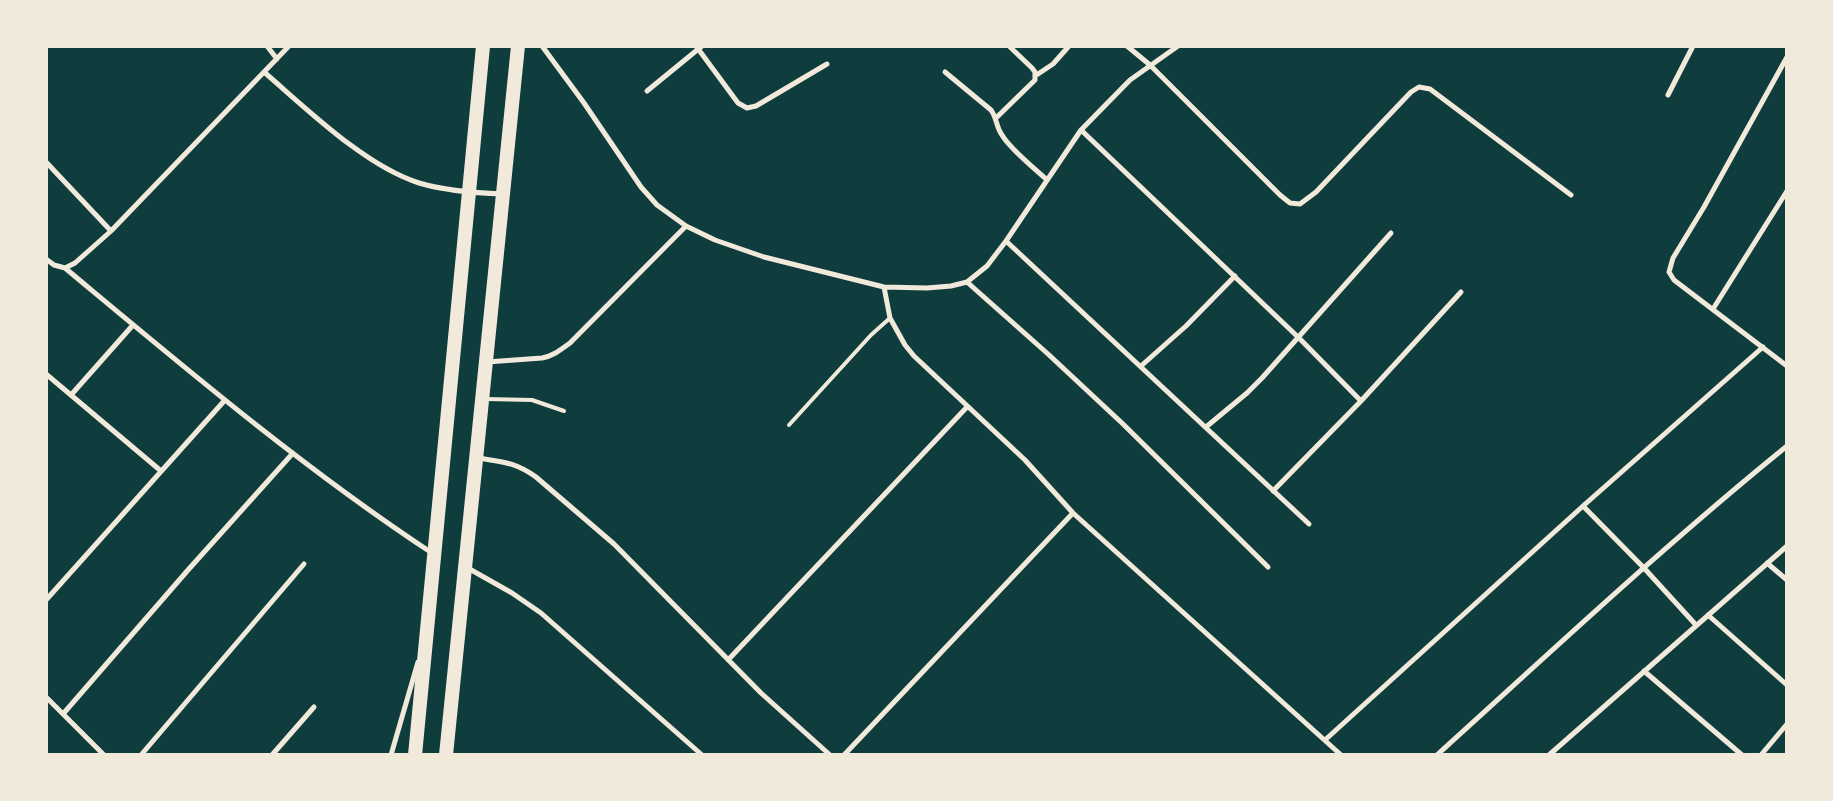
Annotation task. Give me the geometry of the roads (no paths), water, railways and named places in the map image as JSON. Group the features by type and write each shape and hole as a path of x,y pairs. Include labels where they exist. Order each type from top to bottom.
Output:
{"highway":[{"path":"415,755 483,46"},
{"path":"446,755 518,46"}],"street":[{"path":"267,46 277,59"},
{"path":"64,268 75,263 111,231 289,46"},
{"path":"542,46 584,103 641,187 657,205 686,226 716,240 764,257 884,287 927,288 952,286 966,282 987,266 1081,130 1125,85 1178,46"},
{"path":"996,118 1033,83 1035,76 1032,68 1009,46"},
{"path":"1035,76 1053,64 1069,46"},
{"path":"1127,46 1150,65 1290,203 1300,204 1316,192 1411,92 1419,87 1430,89 1571,195"},
{"path":"1668,94 1694,46"},
{"path":"647,91 699,47 738,102 747,108 756,106 826,64"},
{"path":"1787,57 1669,266 1669,272 1674,280 1787,366"},
{"path":"264,72 319,120 376,163 393,172 420,183 469,193 503,194"},
{"path":"945,72 991,110 996,118 999,131 1005,139 1046,179"},
{"path":"1081,130 1235,276 1361,401"},
{"path":"46,162 111,231"},
{"path":"1713,309 1787,191"},
{"path":"486,362 550,357 570,343 686,226"},
{"path":"1206,427 1247,393 1299,338 1391,233"},
{"path":"1006,241 1309,524"},
{"path":"46,259 54,265 64,268 225,400 293,453 404,534 435,554"},
{"path":"1141,366 1186,326 1235,276"},
{"path":"966,282 1048,354 1123,424 1268,567"},
{"path":"884,287 890,318 905,345 914,356 1025,460 1073,513 1341,755"},
{"path":"1273,490 1361,401 1461,292"},
{"path":"71,394 133,325"},
{"path":"1325,740 1583,506 1763,347"},
{"path":"46,374 161,471"},
{"path":"46,600 225,400"},
{"path":"728,660 967,407"},
{"path":"1437,755 1644,568 1787,446"},
{"path":"63,714 293,453"},
{"path":"476,458 522,467 536,477 614,544 761,693 830,755"},
{"path":"1583,506 1644,568 1696,625"},
{"path":"844,755 1073,513"},
{"path":"1549,755 1787,546"},
{"path":"1767,563 1787,580"},
{"path":"141,755 304,564"},
{"path":"466,567 541,612 702,755"},
{"path":"1708,615 1787,685"},
{"path":"391,755 427,631"},
{"path":"1644,671 1742,755"},
{"path":"46,697 104,755"},
{"path":"272,755 314,707"},
{"path":"1761,755 1787,724"}],"lane":[{"path":"789,425 871,335 890,318"},
{"path":"482,399 532,400 564,411"}]}
